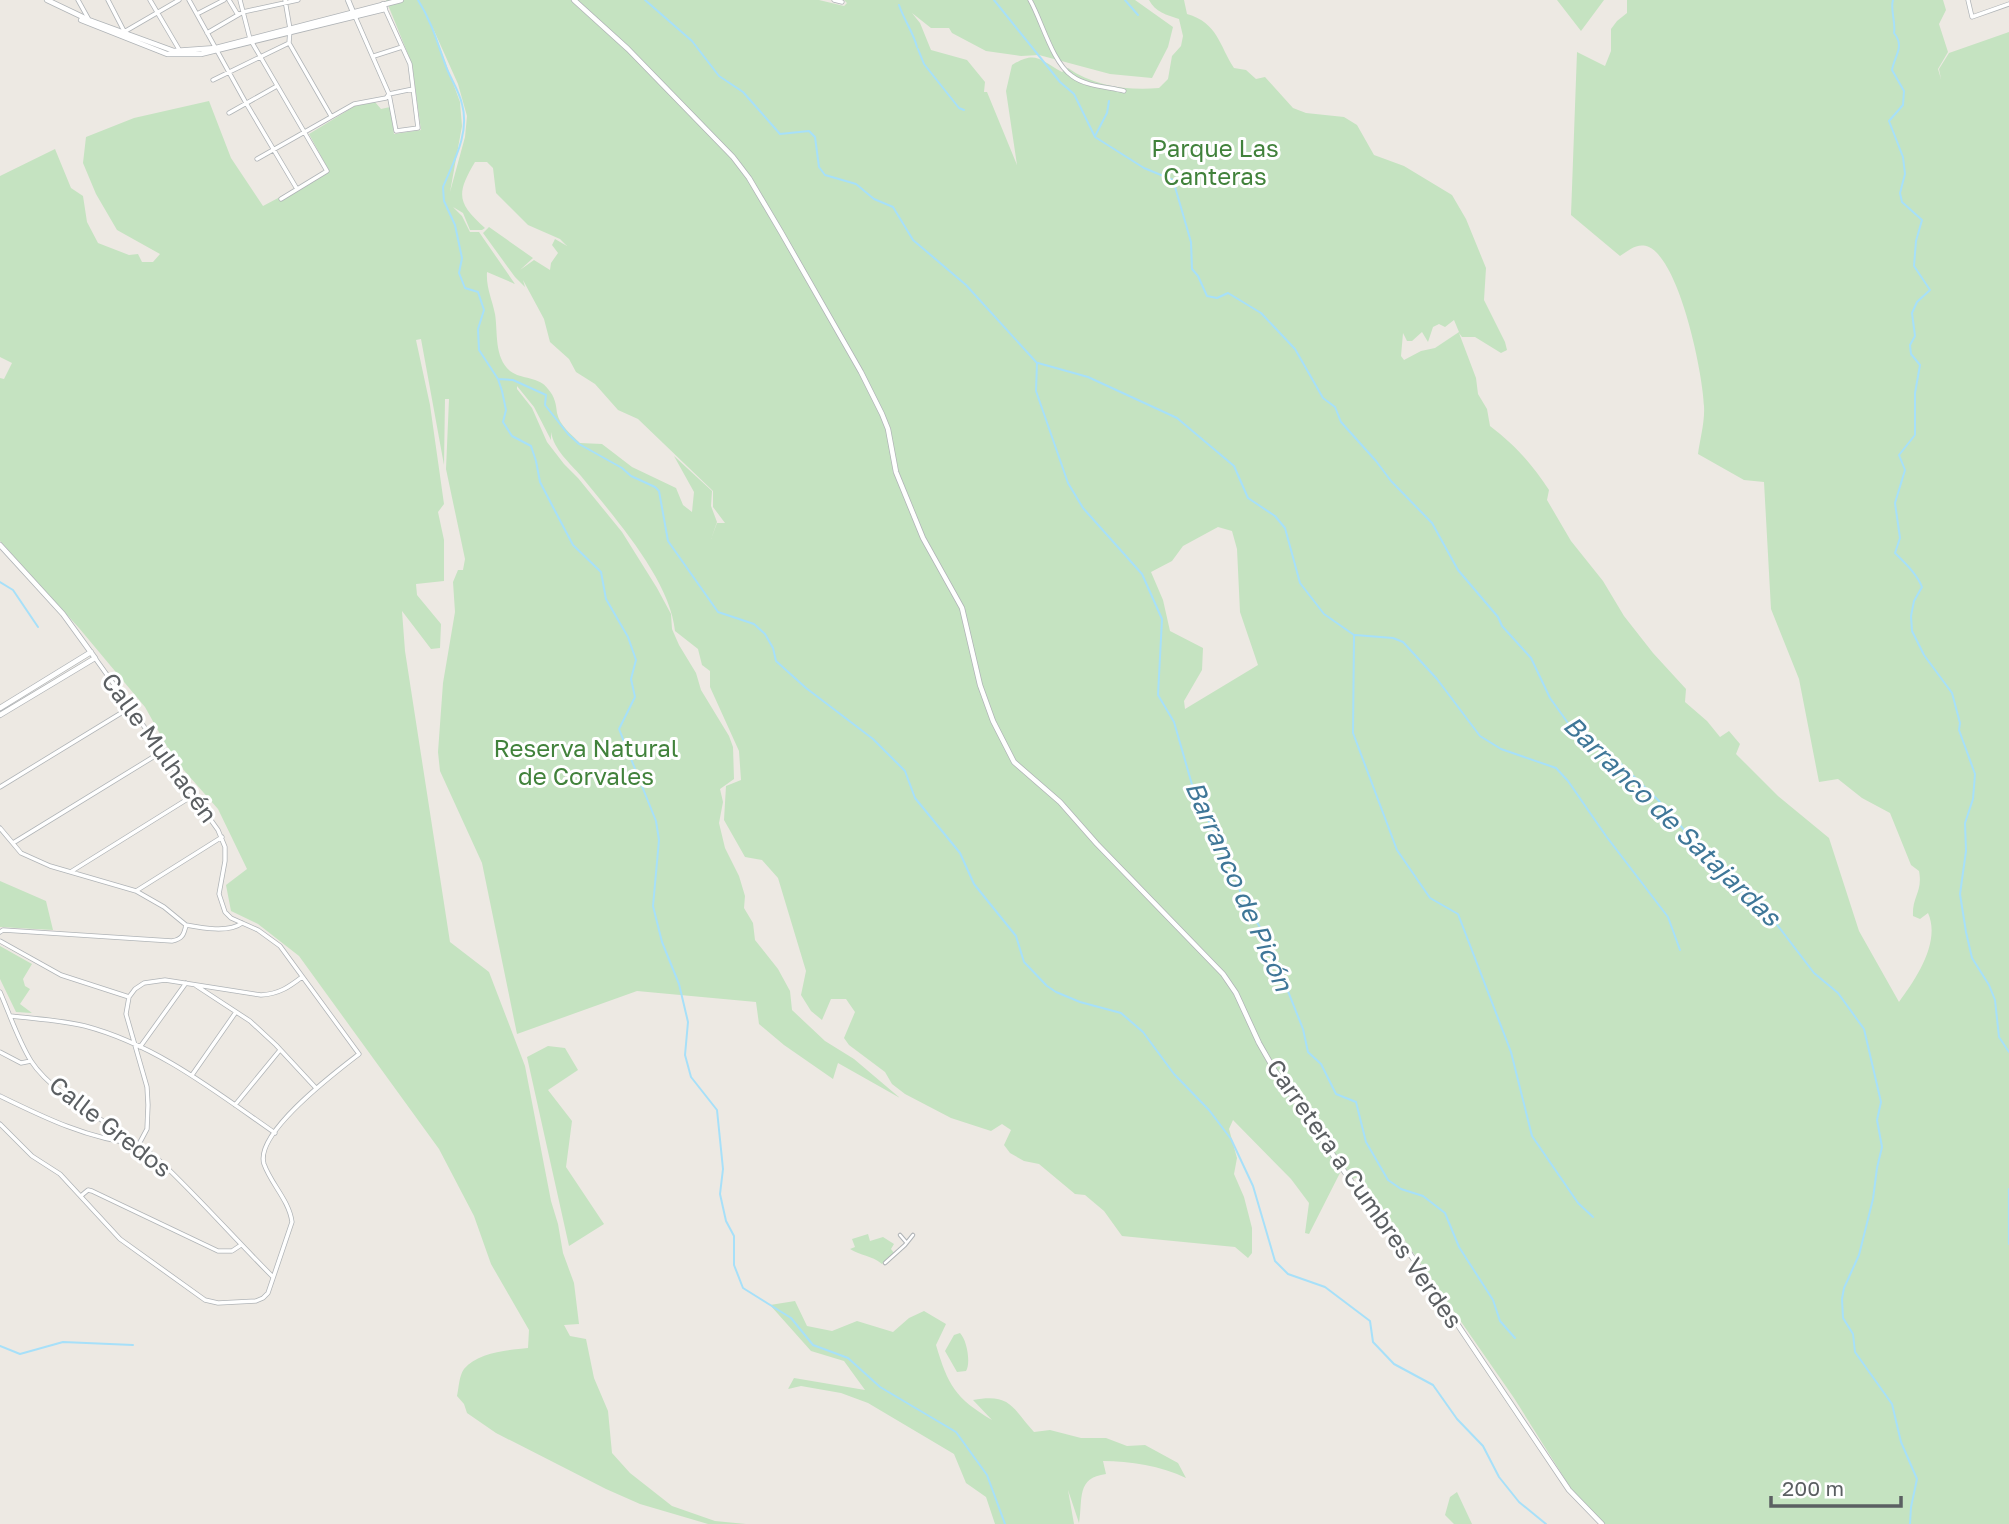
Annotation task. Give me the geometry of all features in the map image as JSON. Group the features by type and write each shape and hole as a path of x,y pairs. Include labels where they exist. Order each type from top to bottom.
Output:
{"street":[{"path":"47,0 93,26 167,54 201,54 354,15 398,0"},
{"path":"78,0 89,20"},
{"path":"108,0 124,32"},
{"path":"150,0 180,51"},
{"path":"124,32 179,0"},
{"path":"190,0 297,189"},
{"path":"197,14 223,0"},
{"path":"229,0 240,13 251,41 327,171 281,199"},
{"path":"240,0 240,13"},
{"path":"207,33 240,13 298,0"},
{"path":"348,0 389,94 397,131 418,128 410,64 384,4"},
{"name":"Carretera a Cumbres Verdes","path":"574,0 628,49 733,157 768,210 861,372 882,414 888,429 896,472 923,538 956,593 980,685 993,721 1014,762 1051,793 1223,974 1236,993 1275,1071 1348,1178 1406,1248 1569,1490 1602,1524"},
{"path":"1030,0 1056,54 1072,76 1124,91"},
{"path":"1968,0 1972,17 2009,4"},
{"path":"285,1 289,43 331,116"},
{"path":"76,15 167,49 217,50"},
{"path":"213,80 289,43"},
{"path":"374,57 402,47"},
{"path":"229,113 276,86"},
{"path":"257,159 354,104 413,89"},
{"name":"Calle Mulhacén","path":"0,545 63,614 222,837 225,861 219,894 221,905 232,918 258,930 280,946 359,1054 315,1087"},
{"path":"0,715 91,652"},
{"path":"48,682 95,658"},
{"path":"0,708 11,705"},
{"path":"0,787 131,707"},
{"path":"13,843 163,751"},
{"path":"72,871 194,795"},
{"path":"0,828 21,853 50,866 135,891 164,907 186,925 200,928 236,927 242,923"},
{"path":"135,891 222,837"},
{"path":"0,932 4,930 172,941 179,940 184,935 186,925"},
{"path":"0,941 61,975 129,997"},
{"path":"0,1096 50,1120 139,1144 148,1129 148,1096 137,1046 126,1014 129,997 144,983 154,980 261,995 280,992 302,976"},
{"path":"137,1046 186,983"},
{"path":"0,1124 23,1148 60,1174 120,1239 205,1300 218,1303 256,1301 268,1293 292,1222 291,1211 265,1165 263,1156 275,1133 315,1087 250,1021 193,984"},
{"name":"Calle Gredos","path":"0,992 31,1061 49,1081 139,1144 161,1163 273,1277"},
{"path":"192,1074 236,1012"},
{"path":"11,1016 89,1027 169,1060 275,1133"},
{"path":"15,1026 29,1018"},
{"path":"235,1105 280,1050"},
{"path":"0,1052 21,1063 31,1061"},
{"path":"81,1196 88,1190 92,1191 218,1251 232,1251 241,1245"},
{"path":"900,1235 906,1242"},
{"path":"885,1263 913,1235"}],"green space":[{"path":"386,0 819,0 844,6 847,3 844,0 1135,0 1173,27 1168,47 1152,78 1110,74 1039,55 1021,56 986,51 952,33 949,28 931,28 912,13 920,23 931,50 967,60 985,82 984,92 987,92 1017,165 1006,91 1012,65 1033,57 1062,72 1068,68 1089,79 1112,86 1159,88 1168,79 1172,56 1181,46 1183,36 1179,19 1158,10 1149,0 1184,0 1187,14 1212,29 1234,68 1246,70 1256,79 1265,77 1293,108 1306,113 1344,117 1357,125 1374,155 1404,166 1452,195 1466,219 1486,268 1484,300 1507,350 1501,353 1475,337 1462,337 1459,333 1476,378 1478,394 1487,409 1490,426 1515,448 1542,480 1549,490 1547,500 1571,541 1603,581 1624,616 1686,689 1685,702 1707,721 1720,737 1729,731 1740,744 1736,754 1778,796 1829,838 1859,931 1899,1002 1925,960 1931,936 1928,913 1920,919 1913,916 1920,884 1919,871 1911,865 1890,813 1862,798 1838,779 1819,782 1799,679 1771,609 1764,482 1744,480 1698,454 1704,418 1703,390 1688,320 1671,274 1660,257 1649,247 1637,246 1620,256 1571,215 1577,52 1605,66 1611,51 1611,29 1627,13 1627,0 1943,0 1946,10 1939,24 1948,52 1938,69 1941,79 1939,69 1949,53 2009,32 2009,1524 1604,1524 1575,1495 1514,1398 1360,1176 1353,1179 1344,1165 1309,1234 1305,1233 1309,1203 1291,1179 1233,1120 1229,1129 1237,1158 1234,1174 1244,1197 1252,1228 1252,1253 1248,1258 1235,1247 1122,1236 1104,1211 1085,1195 1075,1194 1039,1164 1024,1161 1010,1153 1004,1145 1011,1130 1002,1124 991,1131 951,1118 905,1094 892,1084 885,1072 849,1045 844,1038 855,1012 846,999 831,999 822,1020 811,1011 801,995 806,971 778,878 762,860 745,857 724,820 726,786 741,780 739,751 710,687 710,671 702,665 698,649 675,631 671,611 663,590 638,549 559,450 551,432 551,440 534,407 517,386 532,408 547,442 622,532 657,588 671,614 672,629 679,645 696,673 701,690 729,736 733,747 734,779 720,789 723,802 719,823 725,848 739,876 745,896 744,908 753,923 755,940 778,969 790,991 792,1010 825,1041 854,1059 900,1098 838,1063 833,1079 759,1024 756,1002 637,991 517,1034 482,863 440,771 438,752 443,683 455,612 453,582 458,570 463,570 465,559 446,469 449,399 445,399 444,465 421,339 416,340 430,405 444,504 438,512 444,540 444,581 416,584 417,595 441,624 440,648 431,649 402,611 405,651 450,942 489,972 525,1066 551,1201 563,1253 574,1283 579,1324 564,1325 570,1336 586,1339 594,1378 608,1411 612,1453 630,1473 672,1506 715,1521 746,1524 708,1524 640,1504 496,1433 467,1413 457,1396 464,1369 485,1355 528,1348 529,1330 491,1264 474,1216 439,1149 299,956 258,924 231,911 226,885 247,869 218,809 174,759 145,707 79,628 0,541 0,378 4,379 12,363 0,357 0,176 55,149 71,188 83,196 87,222 98,243 129,255 138,254 142,262 153,262 160,254 117,230 96,194 83,163 86,137 134,118 209,101 231,158 263,206 329,171 309,134 355,106 375,102 381,109 390,107 394,134 421,130 412,64","holes":["432,26 458,84 467,116 465,137 450,192 462,126 460,102","475,162 487,162 493,168 496,193 528,225 560,239 567,246 555,239 552,245 558,253 550,270 534,260 520,270 533,258 489,227 483,233 525,287 523,280 544,319 550,342 569,359 576,372 595,384 618,410 638,419 713,491 713,507 725,523 717,523 711,539 717,522 711,506 712,491 674,456 694,492 692,512 683,505 676,488 632,467 602,444 580,443 561,422 554,398 544,385 515,374 505,365 499,352 487,272 515,284 479,232 470,232 462,216 453,207 463,213 470,230 485,228 465,205 462,198 465,182","1454,320 1459,332 1435,348 1421,351 1404,360 1401,356 1403,333 1407,341 1412,341 1422,332 1428,342 1433,327 1439,324 1445,327","1218,527 1232,531 1237,549 1240,612 1258,665 1185,709 1184,701 1202,670 1203,648 1170,631 1163,600 1151,572 1172,561 1183,546"]},
{"path":"1557,0 1604,0 1581,31"},
{"path":"0,881 46,901 53,930 0,927"},
{"path":"0,946 32,964 23,979 25,986 30,989 20,1004 32,1013 16,1012 0,979"},
{"path":"548,1046 565,1048 578,1070 548,1090 572,1121 566,1167 604,1224 569,1246 527,1057"},
{"path":"868,1234 870,1241 883,1237 894,1244 891,1249 894,1253 882,1264 850,1249 855,1247 852,1239"},
{"path":"795,1301 807,1326 832,1331 857,1321 893,1332 909,1318 924,1311 946,1324 936,1345 945,1371 961,1397 979,1412 992,1420 973,1400 995,1399 1010,1404 1034,1432 1050,1430 1081,1438 1106,1438 1127,1446 1145,1445 1178,1463 1186,1478 1145,1465 1103,1461 1106,1474 1096,1476 1085,1485 1079,1523 1068,1490 1074,1524 995,1524 986,1497 966,1483 954,1454 868,1403 841,1393 801,1386 788,1389 794,1378 865,1390 844,1361 811,1351 770,1305"},
{"path":"960,1333 966,1346 968,1363 966,1371 957,1372 945,1351 954,1335"},
{"path":"1457,1492 1472,1524 1454,1524 1445,1515 1450,1497"}],"waterway":[{"path":"418,0 431,25 459,95 464,115 460,147 443,187 444,201 455,225 462,258 459,273 465,288 478,292 484,310 478,329 479,350 498,379 506,410 503,422 512,436 531,446 540,482 573,545 601,572 606,599 628,637 636,660 631,679 635,697 619,729 656,821 659,840 653,906 662,942 679,984 688,1022 685,1055 691,1077 717,1110 723,1169 720,1194 726,1221 734,1236 734,1265 743,1288 791,1318 813,1345 848,1358 880,1387 956,1432 987,1475 1005,1524"},
{"name":"Barranco de Picón","path":"645,0 692,41 719,76 743,92 780,134 809,131 815,137 819,167 825,175 856,184 874,199 893,207 913,240 966,285 1037,363 1036,391 1068,483 1083,508 1142,574 1162,619 1158,695 1174,722 1195,795 1233,868 1242,897 1268,941 1303,1029 1308,1052 1321,1064 1336,1094 1356,1102 1366,1142 1388,1180 1401,1189 1423,1196 1445,1213 1459,1247 1493,1300 1500,1321 1515,1338"},
{"name":"Barranco de Satajardas","path":"994,0 1060,82 1074,94 1095,137 1144,168 1173,180 1191,242 1192,269 1207,296 1217,298 1228,293 1261,313 1295,349 1323,398 1335,407 1341,422 1391,481 1432,523 1458,570 1531,658 1550,698 1568,723 1619,762 1658,800 1733,886 1765,909 1814,973 1838,993 1864,1029 1881,1102 1877,1120 1882,1147 1859,1255 1844,1288 1843,1318 1853,1334 1855,1352 1892,1404 1901,1442 1917,1479 1910,1524"},
{"path":"1125,0 1138,15"},
{"path":"1893,0 1894,33 1899,47 1892,70 1904,91 1903,105 1889,121 1903,157 1905,174 1900,193 1902,202 1922,220 1916,241 1914,266 1930,290 1917,302 1912,313 1915,336 1910,345 1911,354 1920,365 1915,393 1915,435 1899,455 1905,470 1895,503 1900,538 1895,553 1914,573 1922,587 1914,601 1912,631 1924,655 1952,693 1960,723 1959,730 1975,774 1973,799 1965,823 1966,851 1960,894 1972,958 1995,1000 1999,1037 2009,1052"},
{"path":"899,5 917,47"},
{"path":"918,49 924,64 959,108 964,110"},
{"path":"1095,136 1107,113 1109,101"},
{"path":"1038,363 1088,377 1177,418 1234,466 1248,498 1275,516 1285,528 1300,583 1324,614 1354,635 1353,733 1397,850 1430,898 1458,914 1511,1052 1532,1136 1578,1203 1593,1217"},
{"path":"498,379 513,380 546,395 545,405 579,444 659,491 668,541 718,612 754,624 765,634 773,648 776,661 806,688 873,739 905,771 915,798 960,853 974,884 1016,936 1024,962 1056,992 1080,1002 1121,1013 1143,1032 1174,1074 1209,1110 1231,1139 1253,1186 1275,1261 1288,1274 1325,1287 1370,1321 1373,1342 1394,1364 1433,1385 1457,1419 1483,1446 1499,1477 1519,1502 1546,1524"},
{"path":"0,582 13,590 38,627"},
{"path":"1355,635 1393,638 1403,642 1437,679 1480,736 1501,749 1556,768 1668,917 1680,950"},
{"path":"2009,1189 2009,1244"},
{"path":"0,1346 20,1354 63,1342 133,1345"}],"park label":[{"name":"Parque Las Canteras","path":"1215,163"},
{"name":"Reserva Natural de Corvales","path":"586,763"}]}
